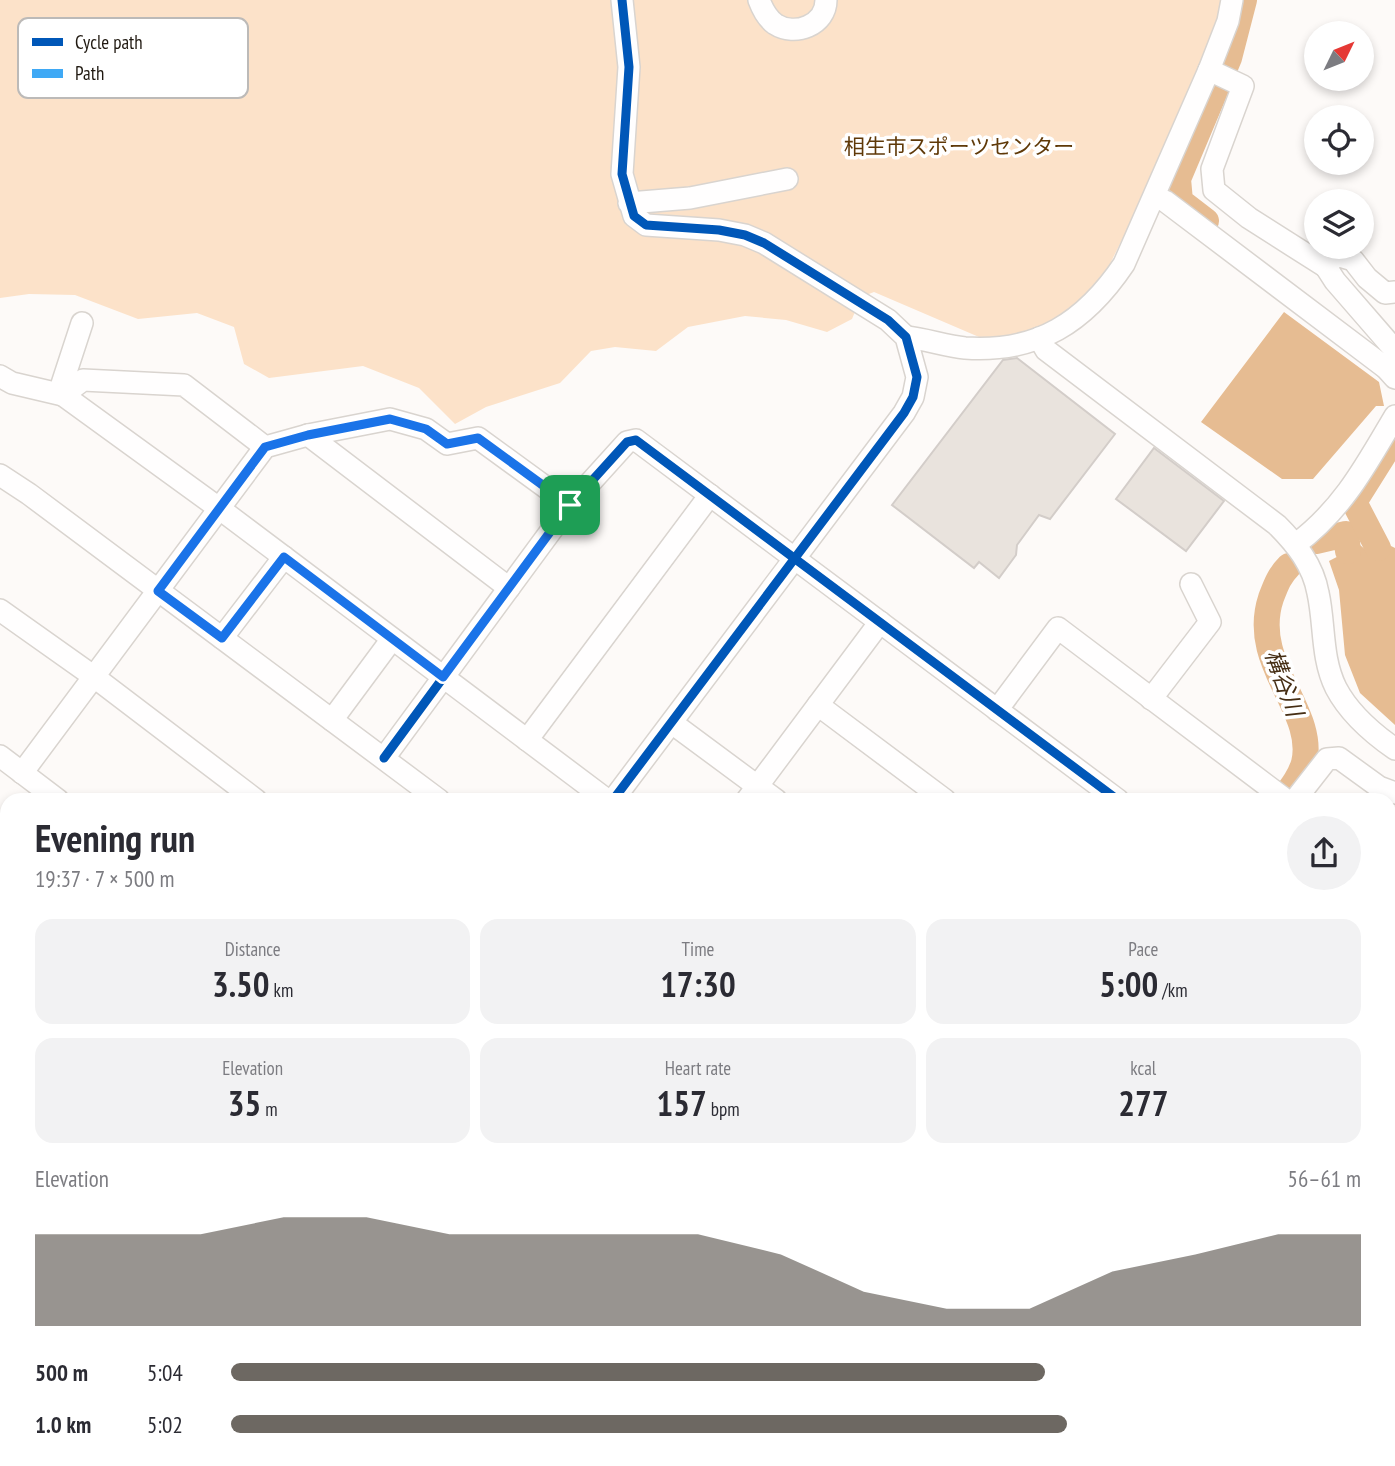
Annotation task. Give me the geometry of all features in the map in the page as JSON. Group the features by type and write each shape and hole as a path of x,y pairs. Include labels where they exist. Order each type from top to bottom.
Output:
{"street":[{"path":"618,793 904,413 913,397 917,377 906,338 888,320 764,243 745,235 719,230 646,225 634,216 622,174 629,67 622,0"},
{"path":"758,0 773,23 786,29 799,30 820,19 826,8 826,0"},
{"path":"906,338 920,338 961,347 1010,346 1060,329 1089,309 1108,288 1124,264 1153,197 1217,74 1232,0"},
{"path":"1153,197 1165,201 1391,366 1394,349 1326,267 1250,218 1214,190 1212,169 1243,86 1217,74"},
{"path":"629,203 690,198 787,180"},
{"path":"1326,267 1336,255 1353,260 1367,278 1385,293 1395,292"},
{"path":"63,395 62,384 82,323"},
{"path":"1039,338 1046,351 1277,525 1296,544 1311,570 1318,592 1326,658 1336,687 1353,713 1395,749"},
{"path":"63,395 83,380 184,385 265,447"},
{"path":"4,385 63,395 220,509 598,793"},
{"path":"1296,544 1310,534 1345,499 1395,416"},
{"path":"22,773 265,447 308,435 390,419 426,429 447,444 478,438 570,505"},
{"path":"308,435 509,588"},
{"path":"384,758 570,505 627,442 636,440 1109,793"},
{"path":"0,475 430,793"},
{"path":"527,740 710,495"},
{"path":"222,638 284,557"},
{"path":"1152,699 1210,622 1191,584"},
{"path":"0,610 93,676 238,793"},
{"path":"672,723 752,793 880,622"},
{"path":"997,710 1058,628 1280,793"},
{"path":"332,720 393,639"},
{"path":"818,705 936,793"},
{"path":"0,756 49,793"},
{"path":"1292,793 1327,759 1339,758 1379,788 1395,793"}],"green space":[{"name":"相生市スポーツセンター","path":"0,0 1224,0 1223,9 1166,151 1108,268 1075,306 1033,334 993,343 874,292 861,297 852,319 827,332 786,320 745,316 688,327 656,351 615,347 591,351 560,383 486,407 455,424 419,388 363,366 269,378 244,364 234,327 197,313 138,319 75,295 29,294 0,298"}],"shaded area":[{"path":"1284,312 1379,382 1384,406 1376,406 1313,479 1282,479 1201,422"},
{"path":"1387,544 1395,548 1395,725 1360,693 1345,655 1339,590 1329,561 1360,545 1367,551"}],"building":[{"path":"1017,358 1115,434 1050,519 1039,515 1017,545 1016,555 999,578 979,562 974,568 892,505 1003,360"},
{"path":"1154,448 1224,501 1186,551 1116,499"}],"waterway":[{"path":"1206,221 1180,201 1178,179 1229,58 1244,0"},
{"path":"1378,548 1354,502 1395,437"},
{"name":"構谷川","path":"1316,541 1346,534 1348,551"},
{"name":"構谷川","path":"1287,793 1304,763 1305,743 1301,724 1275,665 1267,622 1271,598 1280,577 1289,566"}],"cycle path":[{"path":"618,793 904,413 913,397 917,377 906,337 888,320 764,243 745,235 719,230 646,225 634,216 622,174 629,67 622,0"},
{"path":"384,758 570,505 627,442 636,440 1109,793"}],"route":[{"path":"390,419 426,429 447,444 478,438 570,505 443,677 284,557 222,638 158,591 265,447 308,435 390,419"}]}
